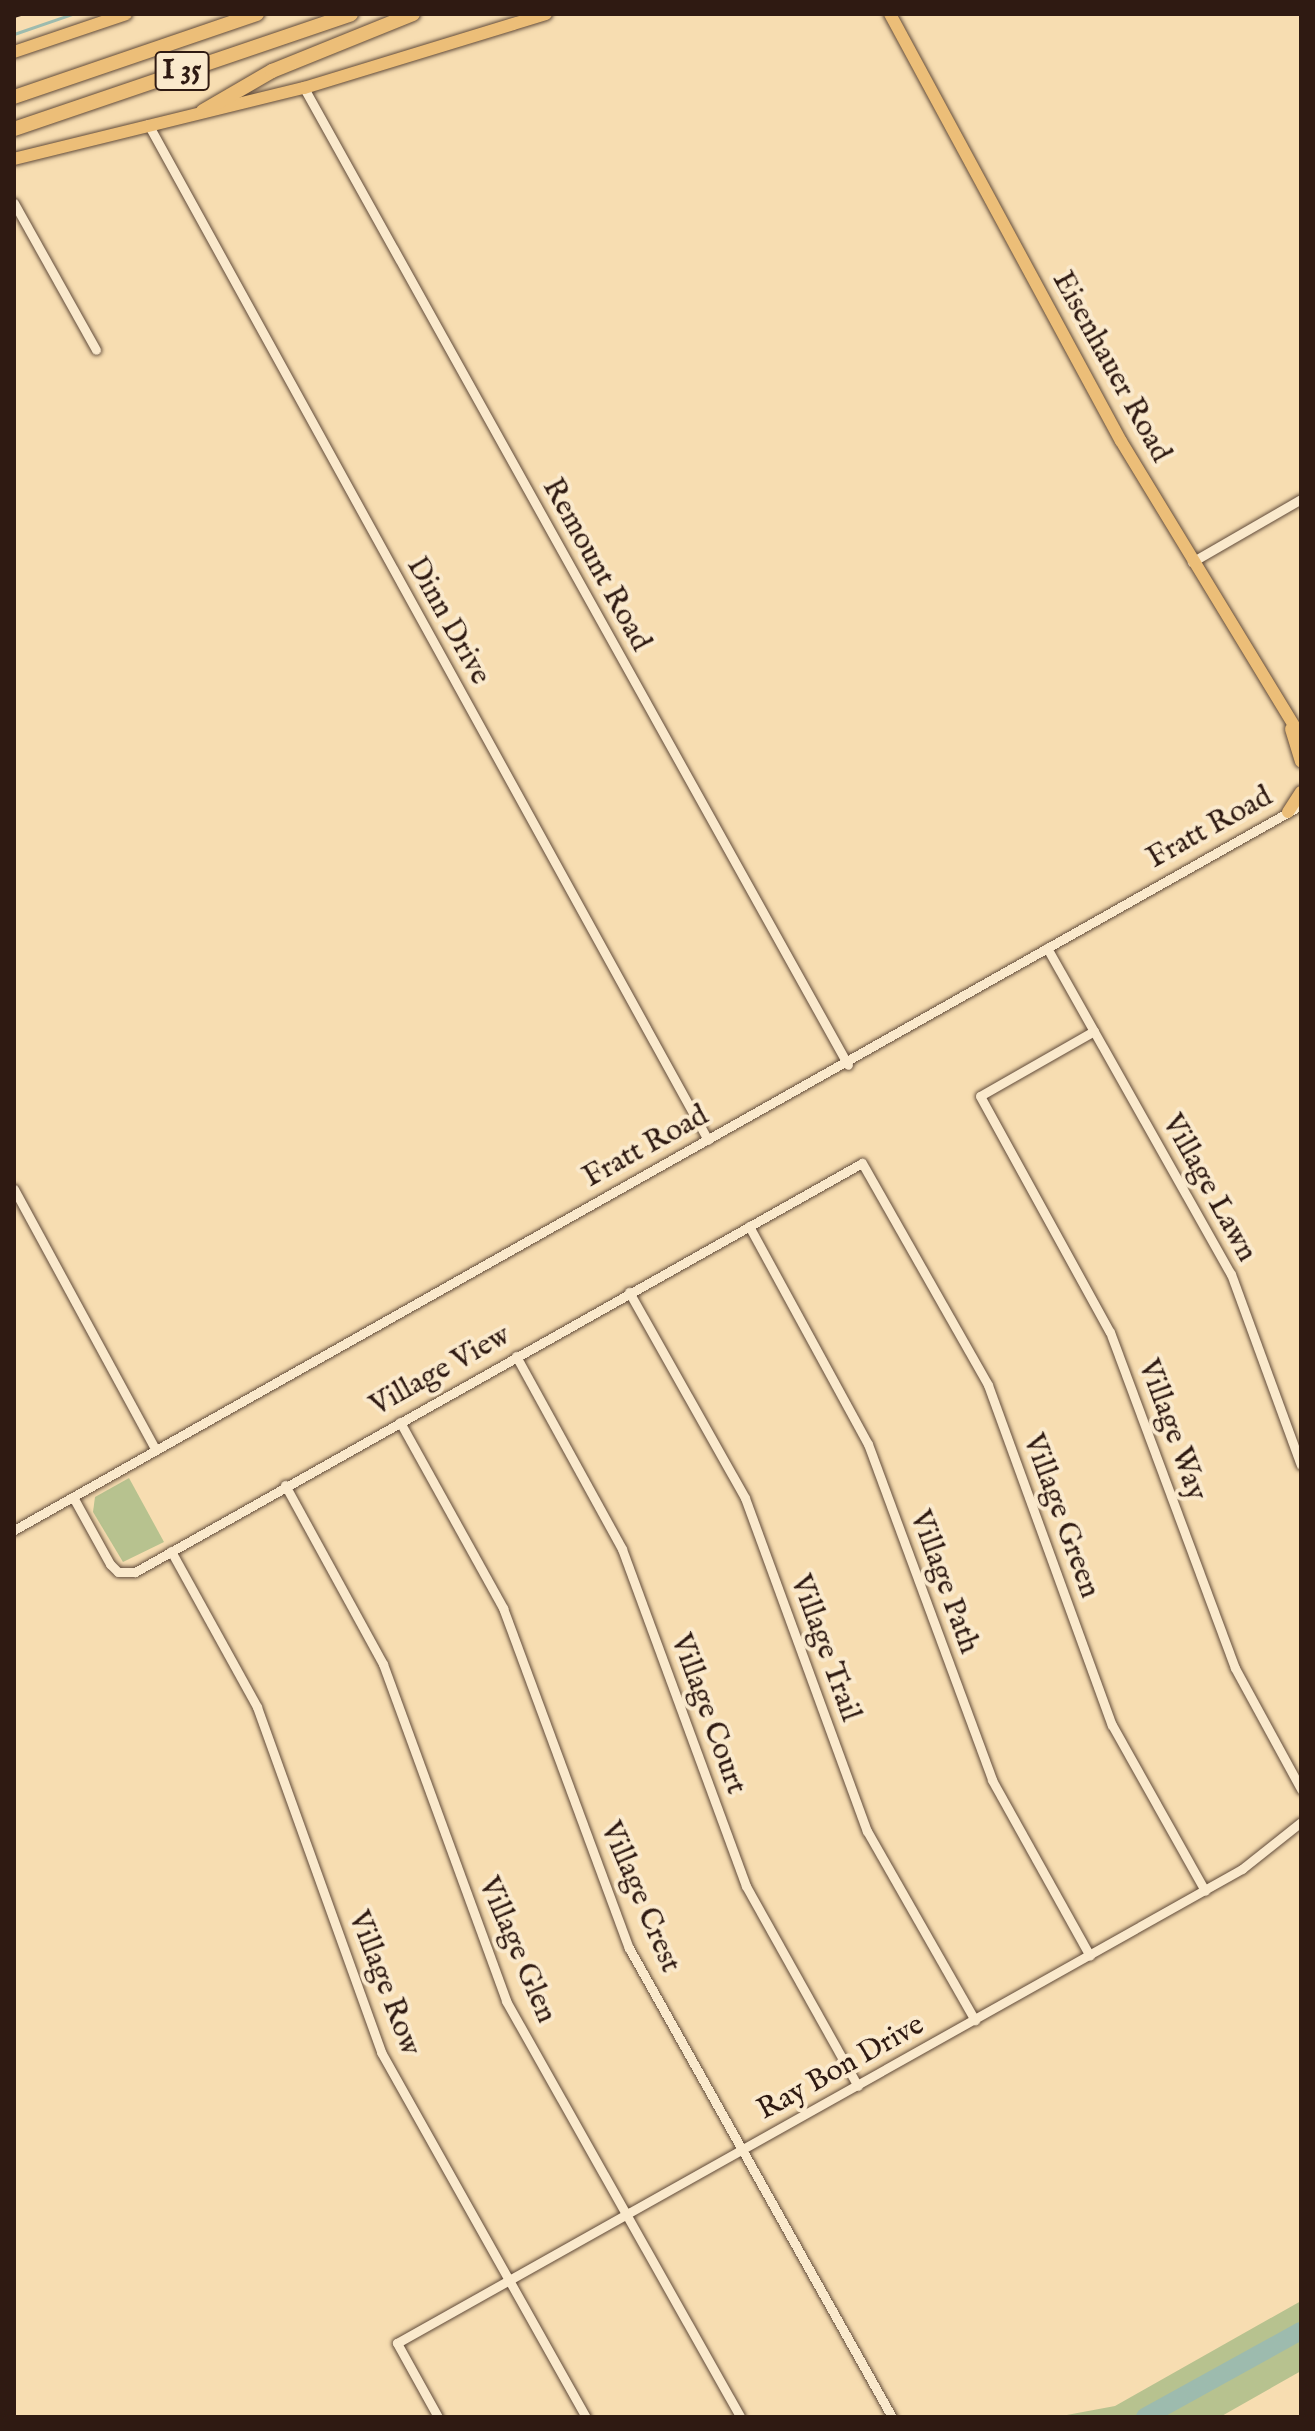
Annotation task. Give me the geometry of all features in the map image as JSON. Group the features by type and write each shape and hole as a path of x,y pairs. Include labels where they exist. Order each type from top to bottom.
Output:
{"highway":[{"name":"I 35","path":"14,97 257,14"},
{"name":"I 35","path":"14,129 351,14"},
{"path":"203,111 272,71 413,14"}],"main road":[{"path":"14,52 126,14"},
{"path":"14,159 304,88 546,14"},
{"name":"Eisenhauer Road","path":"890,14 1192,562 1301,737"},
{"path":"1281,704 1301,762"},
{"path":"1288,812 1301,792"}],"street":[{"name":"Remount Road","path":"304,88 848,1065"},
{"name":"Dinn Drive","path":"148,124 708,1140"},
{"path":"14,203 96,350"},
{"path":"1192,562 1301,499"},
{"name":"Fratt Road","path":"14,1530 708,1140 848,1065 1047,948 1301,805"},
{"name":"Village Lawn","path":"1047,948 1231,1274 1301,1465"},
{"name":"Village Way","path":"1094,1031 980,1096 1110,1332 1235,1668 1301,1789"},
{"name":"Village View","path":"73,1497 118,1572 135,1572 862,1163"},
{"name":"Village Green","path":"862,1163 988,1385 1112,1725 1205,1891"},
{"path":"14,1189 156,1450"},
{"name":"Village Path","path":"749,1226 868,1444 992,1780 1090,1956"},
{"name":"Village Trail","path":"629,1292 745,1498 867,1831 975,2020"},
{"name":"Village Court","path":"516,1356 622,1549 746,1886 858,2086"},
{"name":"Village Crest","path":"400,1422 503,1608 629,1948 892,2417"},
{"name":"Village Glen","path":"285,1485 383,1664 506,2001 740,2417"},
{"name":"Village Row","path":"171,1551 257,1707 381,2052 586,2417"},
{"name":"Ray Bon Drive","path":"438,2417 397,2343 1205,1891 1242,1869 1301,1822"}],"green space":[{"path":"129,1478 164,1542 123,1562 93,1512 95,1497"},
{"path":"1301,2301 1301,2371 1220,2417 1056,2417 1115,2406"}],"waterway":[{"path":"14,34 72,14"},
{"path":"1145,2417 1301,2331"}],"railway":[{"path":"14,16 21,14"}]}
